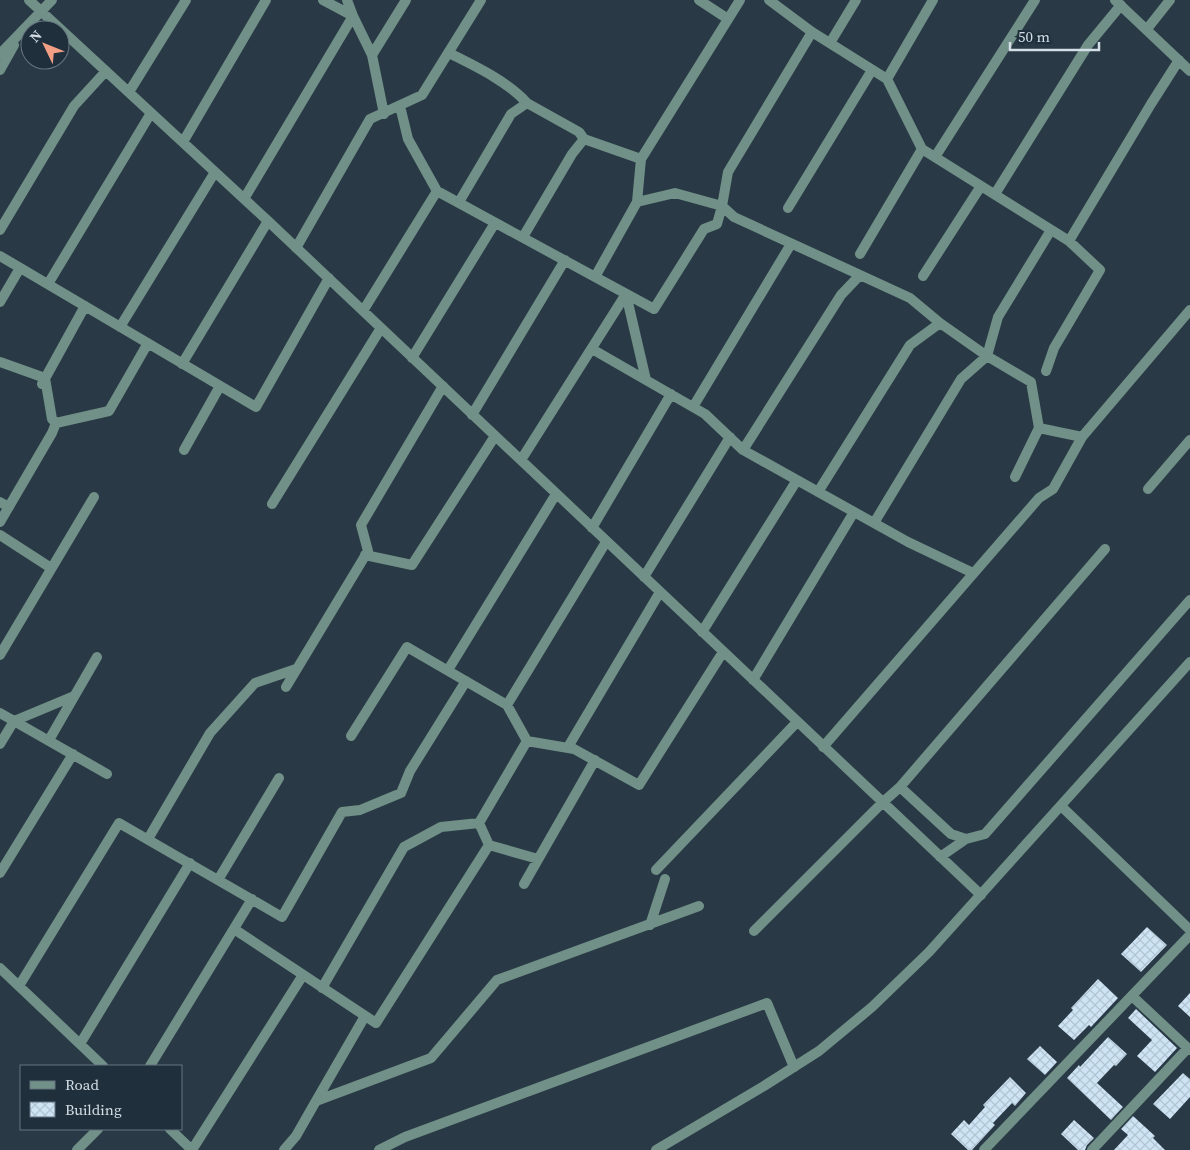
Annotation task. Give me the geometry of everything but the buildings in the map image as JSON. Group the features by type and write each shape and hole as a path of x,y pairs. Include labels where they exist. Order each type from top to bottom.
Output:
{"street":[{"path":"30,0 329,278 796,722 981,895"},
{"path":"32,20 52,0"},
{"path":"129,92 186,0"},
{"path":"183,142 266,0"},
{"path":"323,0 353,16"},
{"path":"347,0 372,55 384,114"},
{"path":"372,55 406,0"},
{"path":"296,248 370,120 422,95 481,0"},
{"path":"698,0 728,19"},
{"path":"595,277 637,202 641,159 740,0"},
{"path":"769,0 812,32 887,79 922,148 1069,241 1100,270 1054,348 1046,371"},
{"path":"830,43 856,0"},
{"path":"887,79 933,0"},
{"path":"935,157 1034,0"},
{"path":"1146,29 1170,0"},
{"path":"994,194 1088,45 1118,2 1190,70"},
{"path":"244,199 353,16"},
{"path":"400,106 408,139 437,190 654,309 704,229 717,224 728,172 812,32"},
{"path":"0,54 20,33"},
{"path":"0,70 20,35"},
{"path":"448,53 487,73 527,103 579,132 584,139 641,159"},
{"path":"1069,241 1179,60"},
{"path":"788,208 872,70"},
{"path":"0,230 74,106 106,71"},
{"path":"459,202 511,114 527,103"},
{"path":"48,284 152,113"},
{"path":"523,237 572,154 584,139"},
{"path":"860,254 922,148"},
{"path":"120,327 215,172"},
{"path":"923,276 981,186"},
{"path":"363,311 437,190"},
{"path":"637,202 675,193 722,206 734,218 910,298 940,323 987,356 1031,382 1039,428 1015,477"},
{"path":"182,364 268,221"},
{"path":"412,358 495,222"},
{"path":"874,523 961,379 987,356 998,317 1051,230"},
{"path":"693,407 791,244"},
{"path":"0,256 256,407 329,278"},
{"path":"472,415 564,260"},
{"path":"0,302 20,268"},
{"path":"743,450 841,295 860,275"},
{"path":"520,460 626,294"},
{"path":"626,294 646,380"},
{"path":"40,388 85,306"},
{"path":"823,747 1038,498 1052,489 1082,437 1190,310"},
{"path":"818,492 910,345 940,323"},
{"path":"272,504 382,328"},
{"path":"56,423 109,411 148,343"},
{"path":"592,349 705,414 743,450 908,542 973,573"},
{"path":"0,362 45,378"},
{"path":"45,378 52,418 56,423"},
{"path":"184,450 220,386"},
{"path":"286,687 368,551 361,525 443,386"},
{"path":"592,528 671,394"},
{"path":"0,522 4,505 52,433 56,423"},
{"path":"1039,428 1082,437"},
{"path":"365,555 412,565 495,436"},
{"path":"644,578 730,437"},
{"path":"1148,489 1190,440"},
{"path":"702,632 797,480"},
{"path":"448,670 556,494"},
{"path":"0,655 94,497"},
{"path":"753,680 854,512"},
{"path":"0,535 52,568"},
{"path":"507,705 606,542"},
{"path":"754,931 882,802 900,788 1105,549"},
{"path":"568,747 660,592"},
{"path":"940,857 966,839 985,834 1190,600"},
{"path":"351,736 407,647 507,705 527,740"},
{"path":"527,740 574,749 639,785 723,652"},
{"path":"49,740 96,657"},
{"path":"656,1150 819,1051 872,1007 930,952 1190,662"},
{"path":"148,840 210,733 255,683 296,669"},
{"path":"19,986 119,823 282,916 342,812 360,810 401,793 410,771 466,680"},
{"path":"0,744 14,721 74,696"},
{"path":"0,713 107,774"},
{"path":"656,870 796,722"},
{"path":"479,823 527,740"},
{"path":"0,873 73,754"},
{"path":"524,884 595,760"},
{"path":"218,880 279,778"},
{"path":"900,788 951,834 966,839"},
{"path":"1061,806 1190,930"},
{"path":"479,823 489,845 538,859"},
{"path":"322,988 404,847 441,827 479,823"},
{"path":"234,929 376,1023 489,845"},
{"path":"80,1044 190,863"},
{"path":"650,924 665,879"},
{"path":"151,1065 252,899"},
{"path":"316,1101 431,1058 498,980 699,906"},
{"path":"984,1150 1190,936"},
{"path":"0,968 103,1065"},
{"path":"171,1130 192,1150 303,975"},
{"path":"1092,1150 1189,1049 1132,996"},
{"path":"379,1150 405,1137 766,1003 794,1067"},
{"path":"284,1150 296,1136 365,1016"},
{"path":"77,1150 97,1130"}]}
